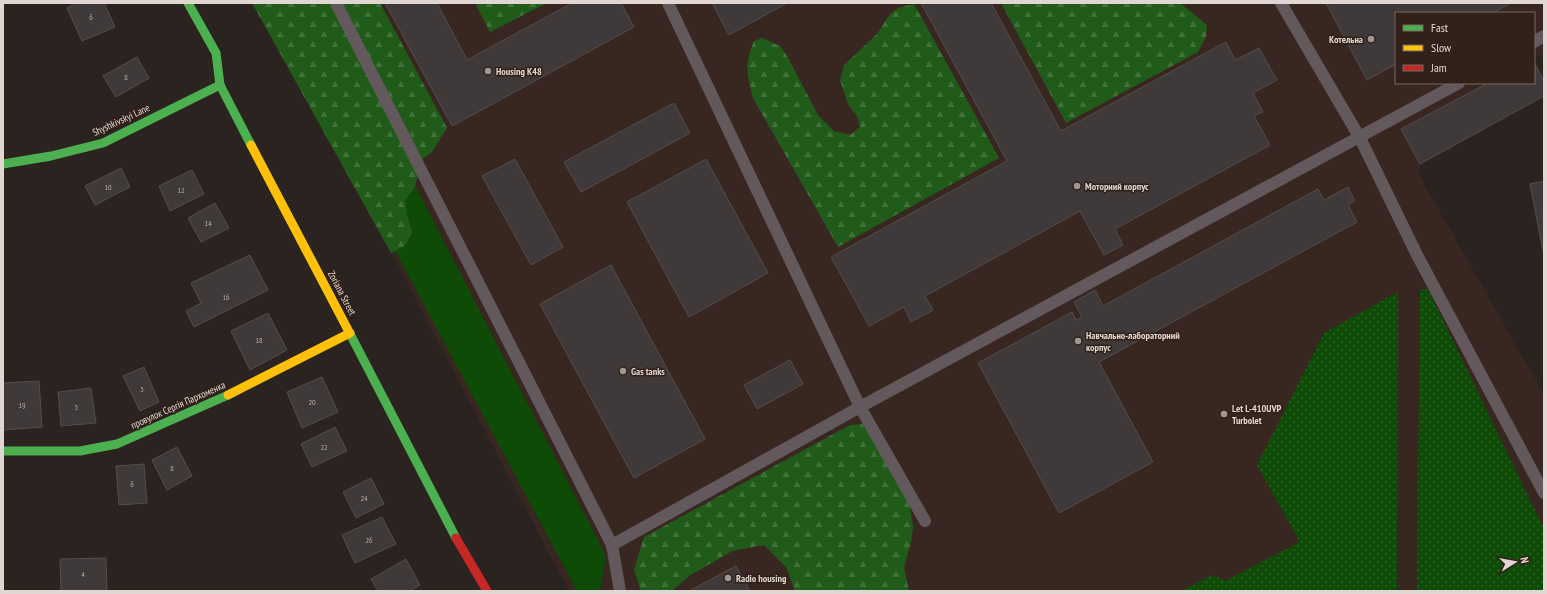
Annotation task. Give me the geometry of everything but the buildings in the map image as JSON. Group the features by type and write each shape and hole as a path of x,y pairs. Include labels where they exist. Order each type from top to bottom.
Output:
{"street":[{"name":"Zoriana Street","path":"188,3 216,53 220,85 459,543 487,591"},
{"name":"Shyshkivskyi Lane","path":"3,164 51,156 103,143 220,85"},
{"name":"провулок Сергія Пархоменка","path":"3,451 80,451 117,444 218,400 350,333"}],"lane":[{"path":"336,3 612,545 620,591"},
{"path":"668,3 860,406 925,521"},
{"path":"1281,3 1360,138 1417,255 1544,493"},
{"path":"1535,41 1544,36"},
{"path":"612,545 860,406 1360,138 1457,84"}],"shaded area":[{"path":"260,3 1544,3 1544,53 1535,58 1535,12 1395,12 1395,84 1535,84 1535,64 1544,81 1544,96 1420,164 1419,175 1544,395 1544,591 569,591"}],"green space":[{"path":"252,3 380,3 447,128 432,152 421,160 415,187 405,200 407,216 412,231 406,245 391,253"},
{"path":"263,3 321,3 606,556 600,591 577,591"},
{"path":"475,3 547,3 490,32"},
{"path":"1001,3 1180,3 1207,25 1206,37 1198,52 1066,123"},
{"path":"914,4 999,158 838,247 753,98 749,82 748,69 751,49 754,41 762,38 780,46 787,56 818,115 834,131 850,135 860,127 858,118 848,104 840,80 844,65 877,34 890,14 898,8"},
{"path":"1428,289 1544,529 1544,591 1417,591 1420,290"},
{"path":"1398,292 1397,591 1181,591 1212,575 1225,581 1300,542 1257,465 1324,333"},
{"path":"862,424 869,432 894,479 905,494 910,507 913,527 911,543 904,567 909,591 795,591 786,567 764,545 732,551 689,576 672,591 641,591 634,570 644,537 850,425"}],"traffic: fast":[{"path":"188,3 216,53 220,85 251,145"},
{"path":"3,164 51,156 103,143 220,85"},
{"path":"347,328 456,538"},
{"path":"3,451 80,451 117,444 228,395"}],"traffic: slow":[{"path":"251,145 347,328"},
{"path":"228,395 350,333"}],"traffic: jam":[{"path":"456,538 487,591"}],"place":[{"name":"Котельна","path":"1371,39"},
{"name":"Housing K48","path":"488,71"},
{"name":"Моторний корпус","path":"1077,186"},
{"name":"Навчально-лабораторний корпус","path":"1078,341"},
{"name":"Gas tanks","path":"623,371"},
{"name":"Let L-410UVP Turbolet","path":"1224,414"},
{"name":"Radio housing","path":"728,578"}]}
